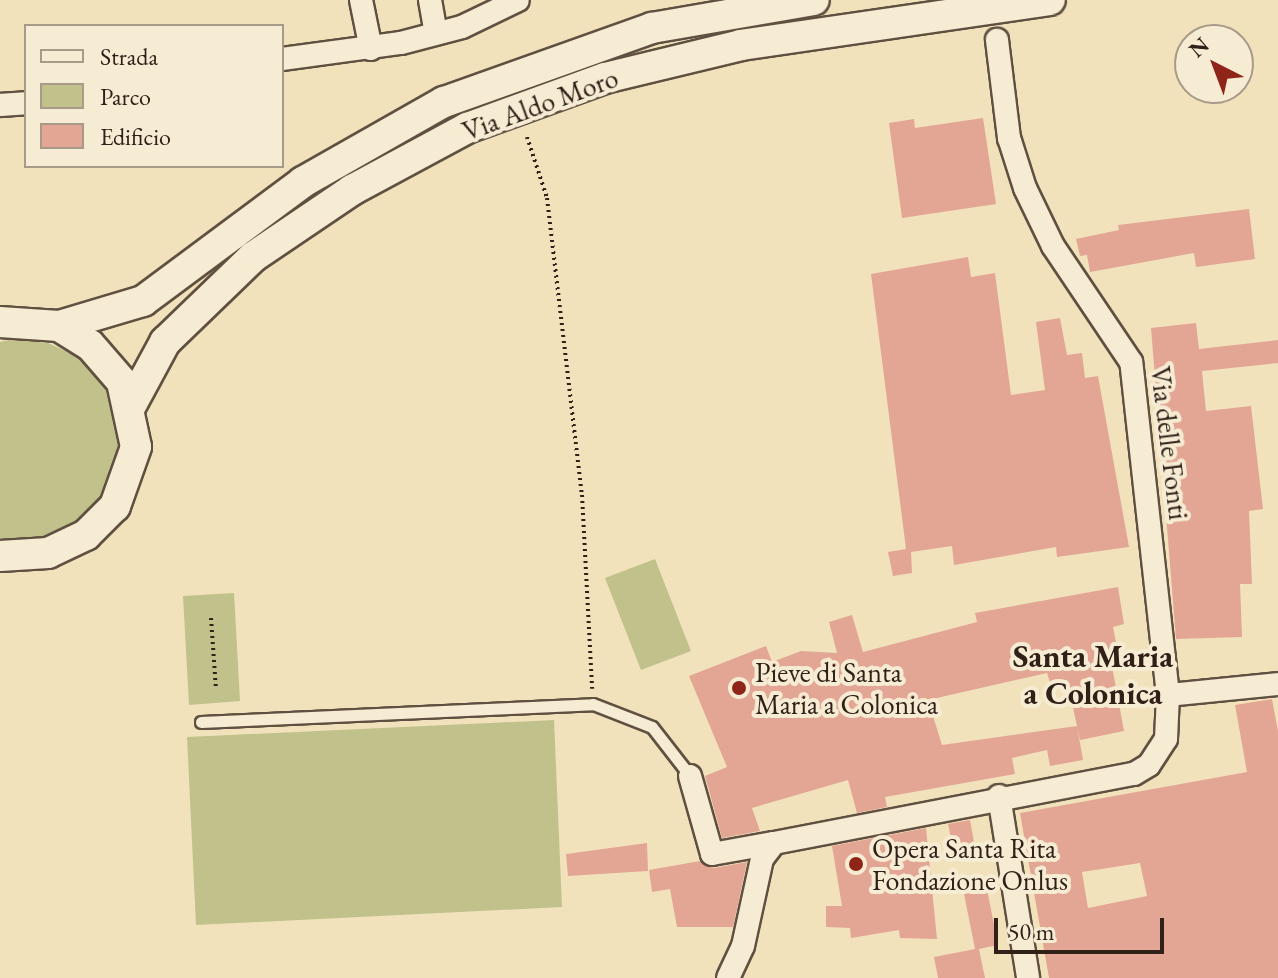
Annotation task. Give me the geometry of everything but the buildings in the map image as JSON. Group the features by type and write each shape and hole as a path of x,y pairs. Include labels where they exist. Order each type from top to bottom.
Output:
{"street":[{"path":"361,0 371,49"},
{"path":"430,0 436,33"},
{"path":"284,59 371,49 436,33 518,0"},
{"name":"Via Aldo Moro","path":"59,326 143,301 303,182 444,102 652,28 814,0"},
{"name":"Via Aldo Moro","path":"131,405 165,342 253,257 352,190 467,128 605,78 741,45 1050,0"},
{"name":"Via delle Fonti","path":"690,776 712,854 999,796 1120,777 1149,765 1166,739 1168,695 1131,362 1053,246 1025,188 1009,138 997,40"},
{"path":"0,105 24,103"},
{"path":"0,322 59,326 108,362 131,405 132,467 102,522 48,553 0,556"},
{"path":"1168,695 1278,684"},
{"path":"999,796 1028,978"},
{"path":"728,978 743,946 762,859 774,843"}],"lane":[{"path":"201,722 593,704 652,727 690,776"}],"path":[{"path":"527,137 547,198 582,495 593,704"},
{"path":"211,618 216,689"}],"green space":[{"path":"13,339 48,343 77,356 100,379 115,407 121,439 117,471 103,500 80,523 52,539 0,541 0,342"},
{"path":"655,559 691,651 641,670 605,578"},
{"path":"234,593 240,701 189,705 183,596"},
{"path":"554,720 562,907 196,925 187,737"}],"place":[{"name":"Pieve di Santa Maria a Colonica","path":"739,688"},
{"name":"Opera Santa Rita Fondazione Onlus","path":"856,864"}],"district":[{"name":"Santa Maria a Colonica","path":"1093,676"}]}
